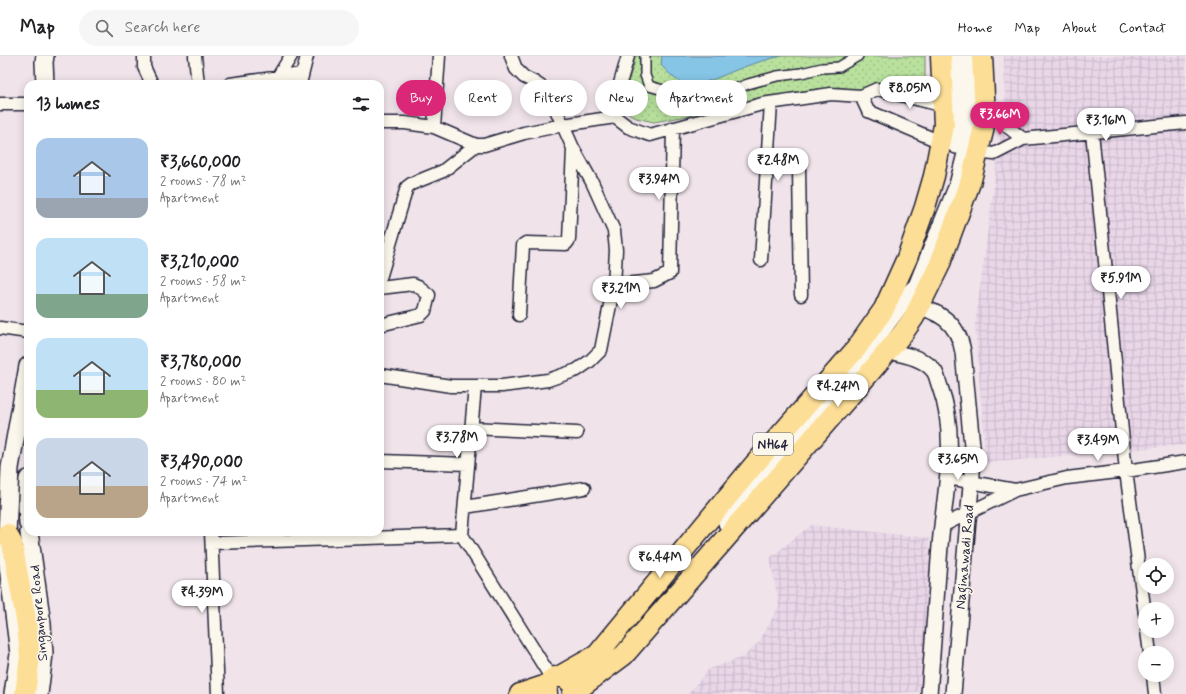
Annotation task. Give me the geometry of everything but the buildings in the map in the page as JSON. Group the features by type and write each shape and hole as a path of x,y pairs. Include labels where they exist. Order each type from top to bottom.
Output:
{"highway":[{"name":"NH64","path":"574,694 753,466 872,348 903,333 907,258 934,176 961,148 983,131 965,111 941,56"},
{"name":"NH64","path":"551,684 600,662 624,655 872,348 884,309 904,301 939,266 971,180 961,148 944,125 965,111 982,56"},
{"path":"7,551 28,625 30,657 25,694"},
{"name":"NH64","path":"520,694 569,680 574,694"}],"main road":[{"path":"956,56 965,111"},
{"path":"965,111 970,56"},
{"path":"43,58 45,80"},
{"path":"600,662 617,651 740,508 743,497 872,348"},
{"name":"Singanpore Road","path":"13,694 19,654 7,551 4,493 5,468 24,384"},
{"name":"Singanpore Road","path":"30,536 42,624 44,654 39,694"}],"street":[{"path":"144,56 144,67 150,80"},
{"path":"195,56 198,80"},
{"path":"278,77 291,56"},
{"path":"257,80 278,77 301,79 307,56"},
{"path":"434,127 439,56"},
{"path":"384,376 451,386 502,386 548,380 577,370 590,361 601,350 614,286 616,250 614,231 592,182 573,148 546,90 524,77 516,68 511,56"},
{"path":"615,117 614,104 628,56"},
{"path":"645,56 645,75 649,86 681,95 700,98 722,94 748,84 777,76 801,73 822,68 839,67 858,56"},
{"path":"384,123 405,123 434,127 476,144 484,145 524,133 615,117 628,127 650,135 762,104 831,94 861,96 877,89 998,119 1023,139"},
{"path":"861,96 868,111 961,148 994,154 1023,139 1186,123"},
{"path":"761,260 771,103"},
{"path":"0,104 24,104"},
{"path":"614,286 654,281 670,273 673,128"},
{"path":"1092,132 1126,471 1143,602"},
{"path":"384,265 407,187 443,172 476,144"},
{"path":"519,315 522,245 526,243 566,244 569,240 573,148"},
{"path":"767,162 799,168 801,295"},
{"path":"384,288 413,284 429,295 425,311 421,315 384,323"},
{"name":"Naginawadi Road","path":"904,301 946,318 954,327 962,342 972,446 971,481 953,694"},
{"path":"0,328 24,331"},
{"name":"Naginawadi Road","path":"872,348 916,359 929,365 935,372 943,395 948,419 948,478 942,526 929,694"},
{"path":"475,386 462,535 551,684"},
{"path":"471,428 577,433"},
{"path":"384,461 468,464"},
{"path":"942,526 1015,490 1067,478 1186,462"},
{"path":"948,478 1015,490"},
{"path":"465,507 584,488"},
{"path":"384,536 462,535"},
{"path":"218,694 211,538 378,536"},
{"path":"1154,682 1155,694"}],"shaded area":[{"path":"1004,56 1186,56 1186,445 986,463 975,325 1005,103"},
{"path":"811,525 929,538 932,691 873,694 688,694 709,669 743,657 759,642 779,606 770,558"}],"green space":[{"path":"634,56 925,56 925,77 929,94 927,104 916,106 883,96 839,87 771,96 747,103 747,80 656,80 656,116 687,116 654,122 633,116 648,116 648,80 629,80 634,64"}],"water":[{"path":"662,56 781,56 747,66 712,80 676,80 661,65"}]}
